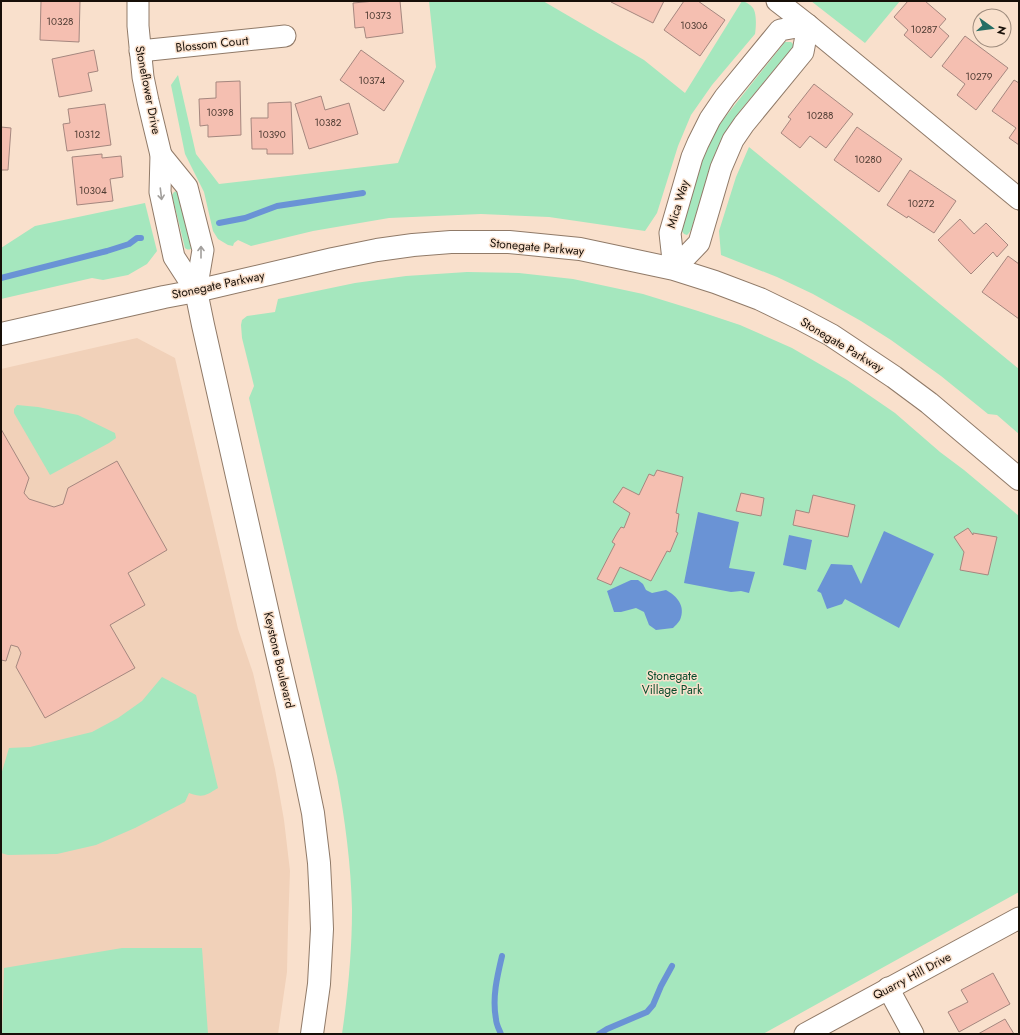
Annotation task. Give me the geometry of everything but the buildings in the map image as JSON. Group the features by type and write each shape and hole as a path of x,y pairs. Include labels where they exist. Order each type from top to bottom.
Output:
{"street":[{"name":"Stoneflower Drive","path":"138,1 138,26 143,77 162,155 160,192 174,257 196,291"},
{"path":"777,1 1019,199"},
{"path":"674,270 699,243 721,168 733,140 744,124 803,52 808,25"},
{"name":"Mica Way","path":"674,270 670,233 692,157 710,119 725,97 780,30 808,25"},
{"name":"Blossom Court","path":"140,51 284,36"},
{"name":"Stoneflower Drive","path":"162,155 187,187 203,250 196,291"},
{"name":"Stonegate Parkway","path":"1,334 164,296 196,291 377,250 451,242 509,242 580,249 674,270 715,282 760,299 799,318 831,335 894,377 929,403 1019,479"},
{"name":"Keystone Boulevard","path":"196,291 202,324 313,813 319,863 322,929 319,984 312,1034"},
{"name":"Quarry Hill Drive","path":"805,1034 1019,918"},
{"path":"888,988 913,1034"}],"shaded area":[{"path":"137,338 175,358 238,629 253,673 275,769 284,820 290,871 287,972 278,1034 1,1034 1,369"}],"green space":[{"path":"429,1 543,1 644,60 685,93 742,1 753,8 756,17 756,28 755,34 712,85 691,115 678,146 657,213 645,231 549,217 481,214 389,218 313,231 251,246 238,240 233,246 228,245 218,239 213,231 204,192 185,154 171,85 178,75 196,154 219,184 398,163 436,67"},
{"path":"811,1 900,1 865,43"},
{"path":"785,42 791,42 793,47 739,112 716,151 691,230 687,235 684,234 681,230 702,161 717,128"},
{"path":"749,147 1019,369 1019,434 997,415 988,414 941,376 891,340 861,321 813,294 777,277 721,255 719,231 736,177"},
{"path":"177,191 181,193 192,248 189,249 185,248 172,195"},
{"path":"145,203 157,251 147,264 128,275 103,280 92,278 1,299 1,248 35,226"},
{"name":"Stonegate Village Park","path":"467,272 519,273 573,279 643,294 740,325 792,348 847,380 895,413 940,452 1019,516 1019,892 763,1034 342,1034 349,972 352,925 349,859 345,826 337,776 249,398 254,386 242,338 241,325 242,320 247,316 275,312 278,299 355,283 406,276"},
{"path":"17,405 38,407 78,415 115,433 116,438 50,475 14,413 14,409"},
{"path":"162,677 196,695 218,788 201,796 189,793 185,802 135,828 96,845 57,854 8,855 1,853 1,775 9,748 30,747 92,732 118,718 142,701"},
{"path":"122,948 202,948 208,1034 2,1034 4,968"}],"water":[{"path":"698,512 739,522 729,568 755,572 749,593 741,591 731,592 684,583"},
{"path":"884,531 934,554 899,628 845,599 842,604 827,609 821,593 817,591 831,564 852,565 861,584"},
{"path":"789,535 812,540 806,570 783,565"},
{"path":"631,580 638,580 643,584 646,590 652,593 666,590 677,598 681,606 682,615 680,620 673,628 656,630 649,625 644,612 636,608 621,612 614,612 607,591"}],"waterway":[{"path":"219,223 245,218 277,206 363,193"},
{"path":"1,278 107,251 129,244 137,238 141,238"},
{"path":"501,1034 496,1023 495,995 502,956"},
{"path":"599,1034 607,1029 647,1012 653,1005 672,966"}]}
